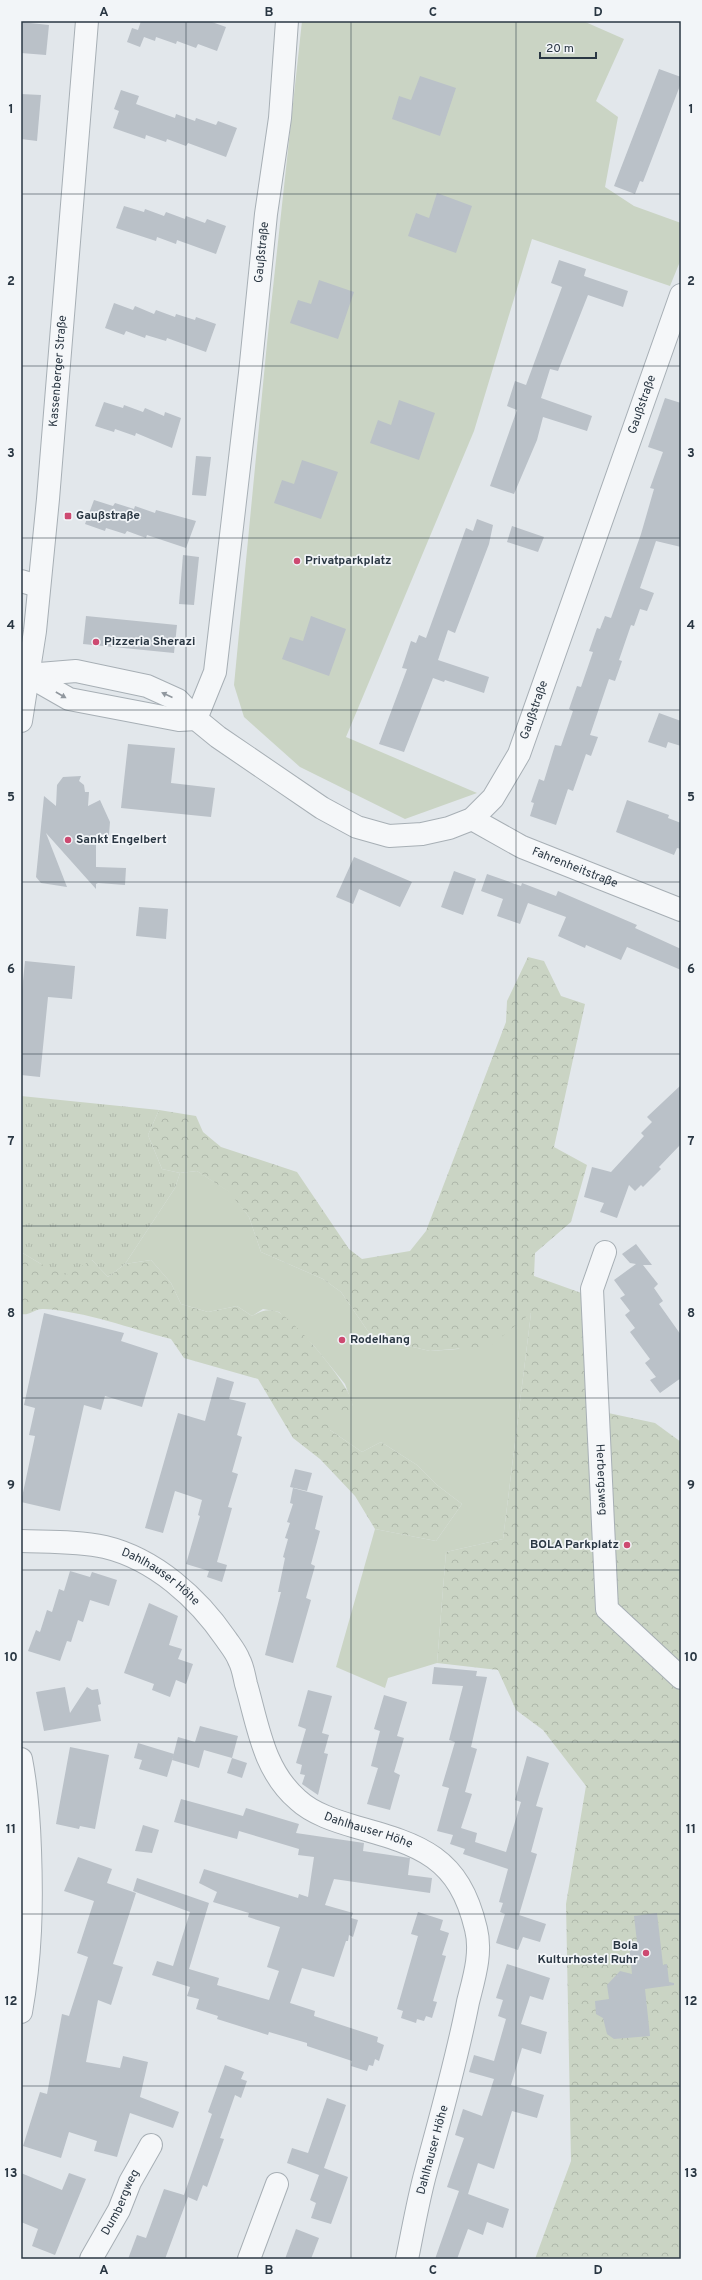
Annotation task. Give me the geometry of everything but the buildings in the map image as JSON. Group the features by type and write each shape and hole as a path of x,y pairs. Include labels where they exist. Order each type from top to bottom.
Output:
{"street":[{"name":"Kassenberger Straße","path":"21,720 35,631 30,583 48,499 87,21"},
{"name":"Gaußstraße","path":"196,720 215,672 250,373 265,221 280,118 287,21"},
{"name":"Gaußstraße","path":"27,676 76,671 147,686 178,700 196,720 322,808 343,821 369,831 389,836 410,836 449,828 472,819 488,806 494,798 519,754 681,295"},
{"path":"27,676 69,699 179,720 196,720"},
{"name":"Fahrenheitstraße","path":"472,819 522,847 681,910"},
{"name":"Herbergsweg","path":"605,1252 592,1289 607,1609 681,1678"},
{"name":"Dahlhauser Höhe","path":"21,1542 66,1542 106,1548 125,1554 178,1584 199,1603 239,1659 264,1754 284,1785 298,1800 311,1809 341,1822 411,1844 428,1853 446,1868 461,1885 468,1899 476,1930 478,1956 459,2049 425,2174 407,2259"},
{"path":"21,1759 27,1790 32,1910 28,1972 21,2012"},
{"name":"Dumbergweg","path":"91,2259 119,2210 130,2182 150,2145"},
{"path":"249,2259 277,2184"}],"green space":[{"path":"302,21 583,21 624,39 596,101 618,117 605,187 634,206 681,223 681,259 670,286 532,239 474,431 346,737 477,793 405,819 300,767 244,717 234,685 267,343"},
{"path":"528,957 544,961 561,996 585,1004 554,1147 587,1165 571,1222 535,1253 534,1276 598,1299 599,1411 655,1423 681,1442 681,2259 535,2259 571,2161 566,1904 586,1786 543,1730 516,1710 498,1670 437,1663 446,1552 503,1539 531,1313 490,1346 430,1351 400,1344 376,1343 341,1292 323,1279 261,1252 249,1217 229,1192 197,1171 180,1173 162,1169 148,1135 159,1110 196,1116 203,1132 221,1147 297,1172 349,1249 362,1259 410,1251 426,1231 506,1022 507,1001"},
{"path":"21,1096 159,1110 148,1135 162,1169 180,1173 175,1188 125,1264 108,1277 92,1260 66,1275 41,1264 21,1252"},
{"path":"197,1171 230,1192 249,1217 261,1252 323,1279 341,1292 376,1343 400,1344 430,1351 458,1349 531,1313 503,1539 446,1552 437,1663 388,1678 385,1688 336,1667 375,1529 436,1541 462,1504 437,1485 417,1465 381,1442 362,1452 330,1430 330,1409 353,1406 345,1384 314,1346 279,1312 263,1309 252,1316 237,1306 208,1312 181,1304 171,1283 151,1260 125,1264 175,1188 180,1173"},
{"path":"21,1252 41,1264 92,1260 108,1277 125,1264 151,1260 171,1283 181,1304 208,1312 237,1306 252,1316 271,1310 278,1312 286,1317 322,1355 344,1385 350,1397 353,1406 349,1417 330,1409 330,1430 362,1452 381,1442 417,1465 437,1485 462,1504 436,1541 375,1529 355,1496 320,1459 293,1438 258,1379 184,1358 171,1339 108,1321 59,1310 41,1309 27,1314 21,1314"}],"place":[{"name":"Gaußstraße","path":"68,516"},
{"name":"Privatparkplatz","path":"297,561"},
{"name":"Pizzeria Sherazi","path":"96,642"},
{"name":"Sankt Engelbert","path":"68,840"},
{"name":"Rodelhang","path":"342,1340"},
{"name":"BOLA Parkplatz","path":"627,1545"},
{"name":"Bola Kulturhostel Ruhr","path":"646,1953"}]}
